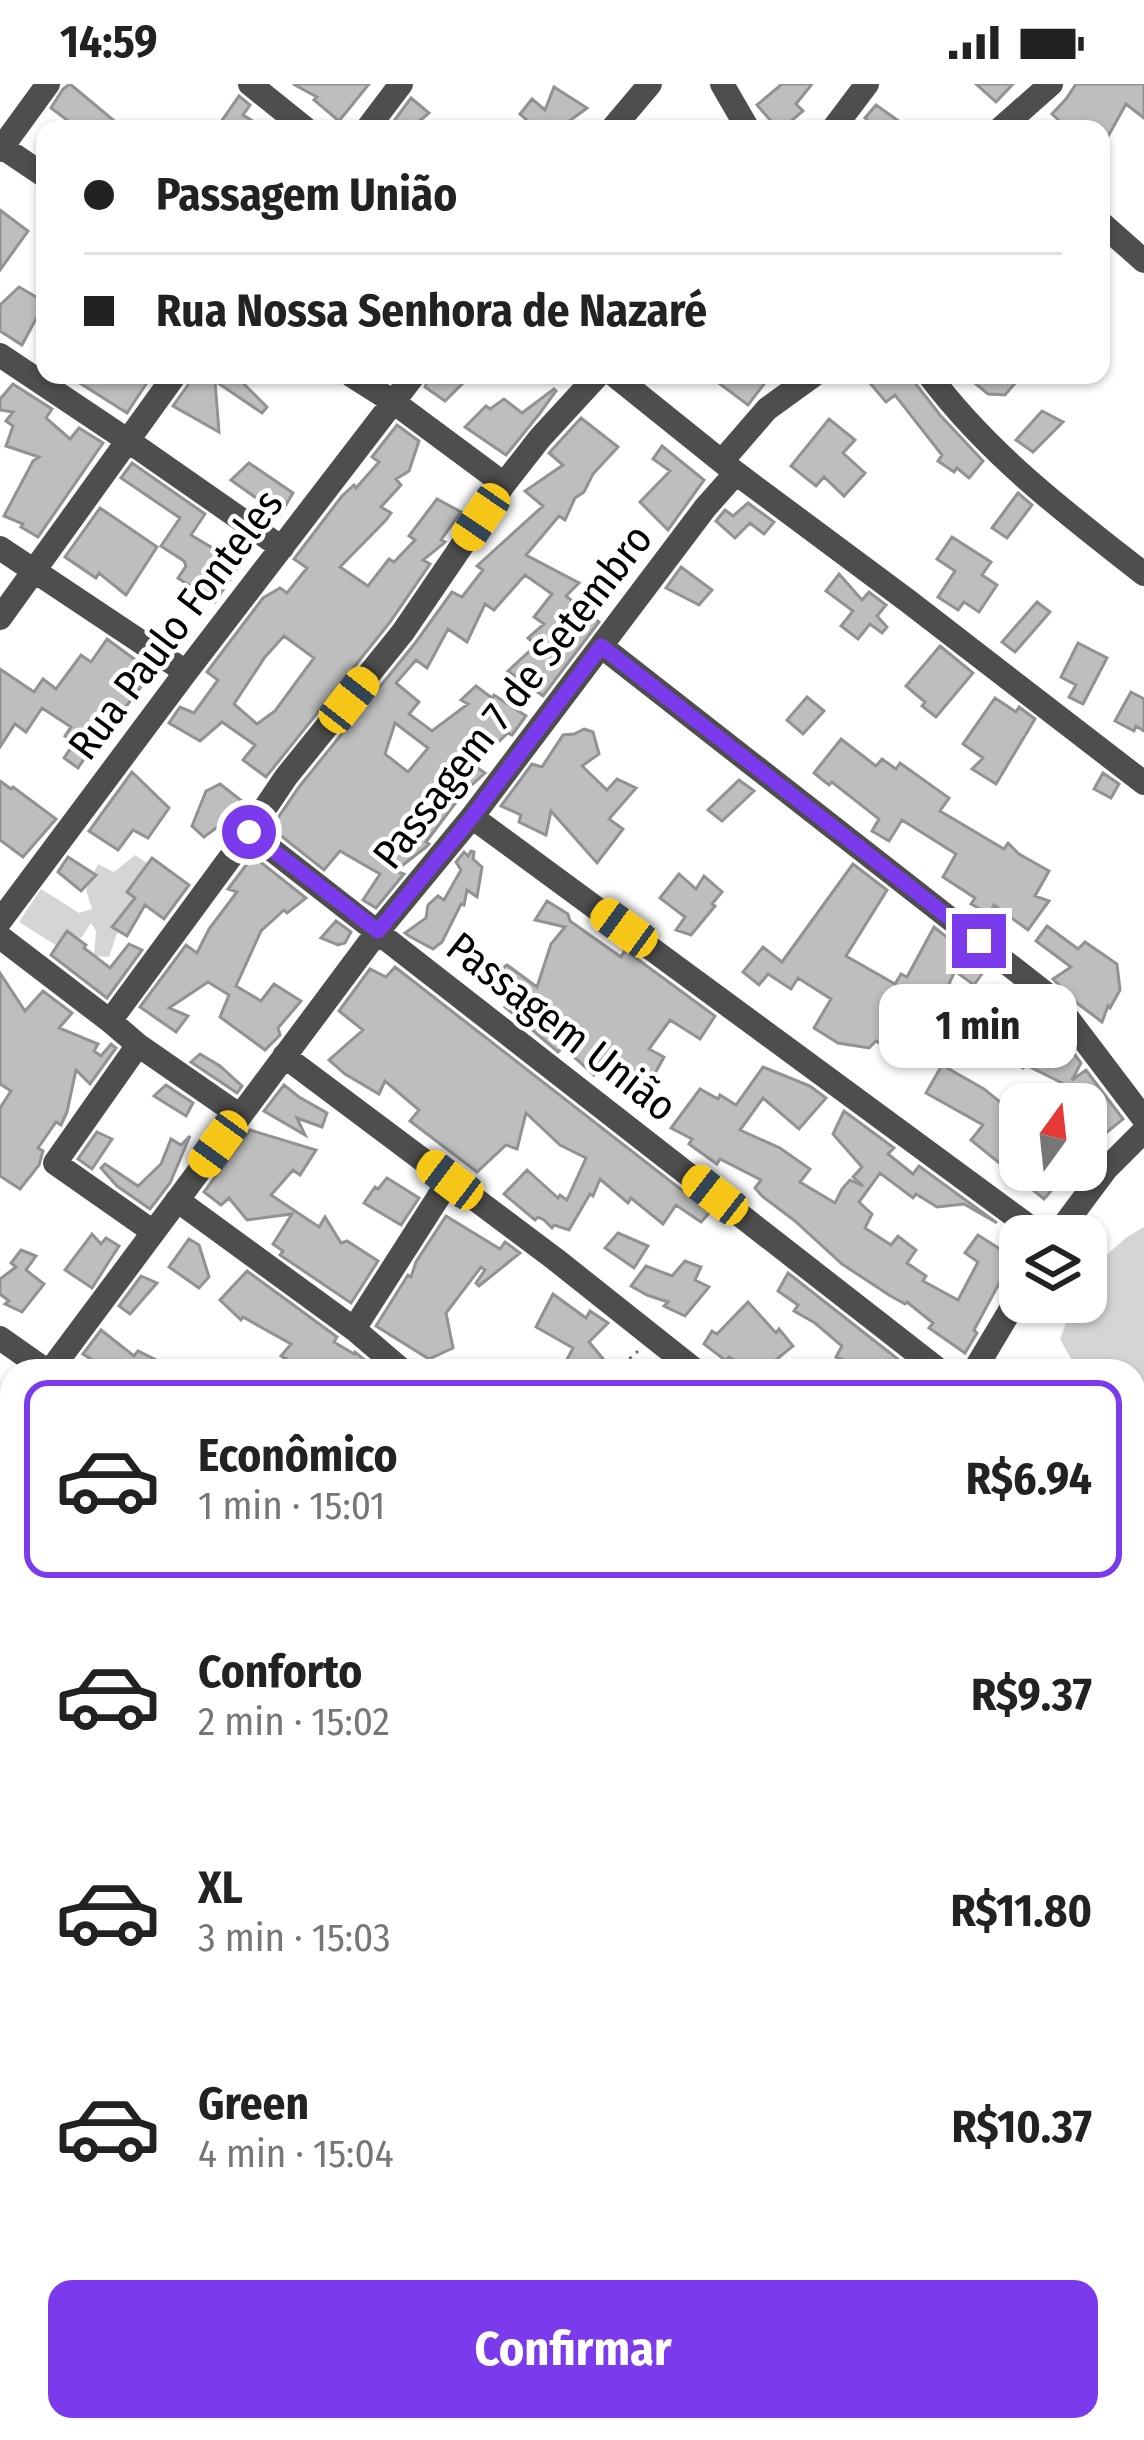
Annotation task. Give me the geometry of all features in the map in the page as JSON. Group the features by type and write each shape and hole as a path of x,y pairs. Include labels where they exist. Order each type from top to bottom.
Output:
{"street":[{"path":"36,170 1,148 48,84"},
{"path":"250,84 295,120"},
{"path":"374,120 401,84"},
{"path":"620,120 650,84"},
{"path":"722,84 743,120"},
{"path":"840,120 867,84"},
{"path":"1010,120 1051,84"},
{"path":"1110,232 1144,261"},
{"path":"0,355 36,379"},
{"path":"44,384 282,548"},
{"path":"0,618 168,384"},
{"path":"365,384 504,484"},
{"name":"Rua Paulo Fonteles","path":"0,921 406,384"},
{"path":"110,1021 286,777 403,632 504,484 590,384"},
{"path":"625,384 1144,783"},
{"name":"Passagem 7 de Setembro","path":"57,1359 378,931 472,817 705,508 767,409 802,384"},
{"path":"936,384 954,408 1060,509 1144,574"},
{"path":"0,548 186,672"},
{"path":"601,646 1054,1000 1144,1120"},
{"path":"472,817 1013,1215"},
{"name":"Passagem União","path":"249,832 925,1359"},
{"path":"0,937 138,1045 239,1115"},
{"path":"138,1045 55,1162 152,1231"},
{"path":"284,1056 681,1359"},
{"path":"1072,1215 1106,1169 1144,1131"},
{"path":"354,1329 450,1180"},
{"path":"177,1200 390,1359"},
{"path":"981,1359 1003,1323"},
{"path":"0,1338 31,1359"}],"path":[{"path":"629,1359 653,1337"}],"shaded area":[{"path":"135,855 148,864 133,881 134,903 109,957 94,956 96,931 91,923 82,937 57,946 19,922 41,889 79,913 92,909 86,890 98,864 114,872"},
{"path":"1144,1227 1144,1359 1071,1359 1060,1339 1066,1323 1107,1323 1107,1255"}],"building":[{"path":"70,84 113,120 67,120 51,108"},
{"path":"293,84 369,84 340,120 314,100 317,97"},
{"path":"782,84 812,84 796,104 803,111 792,120 770,120 757,105"},
{"path":"976,84 1013,84 996,102"},
{"path":"1076,84 1144,84 1144,118 1126,104 1110,133 1110,120 1058,120 1052,114"},
{"path":"554,87 587,108 571,120 527,120 520,114 532,99 545,110"},
{"path":"239,96 250,105 243,115 251,120 222,120"},
{"path":"411,98 429,113 421,120 395,120"},
{"path":"876,105 897,120 867,120"},
{"path":"0,210 28,231 0,270"},
{"path":"19,287 36,297 36,319 22,345 0,331 0,305"},
{"path":"13,384 52,409 46,418 70,439 79,428 103,443 38,537 4,516 39,457 6,446 13,426 6,421 13,412 0,410 0,399"},
{"path":"81,384 146,384 127,413"},
{"path":"215,384 219,432 173,406 188,385"},
{"path":"219,384 244,384 267,407 262,413"},
{"path":"426,384 462,384 445,401"},
{"path":"720,384 764,384 748,405"},
{"path":"871,384 916,384 983,461 969,478 957,468 954,472 938,461 942,455 895,395 886,402"},
{"path":"976,384 1014,384 1005,395 988,394"},
{"path":"554,389 506,455 465,427 486,406 490,409 504,399 522,413"},
{"path":"1042,411 1063,422 1033,452 1016,440"},
{"path":"581,418 618,447 575,498 565,520 559,516 526,555 579,583 566,596 599,622 543,696 508,671 536,645 528,638 544,624 534,617 552,594 525,575 494,610 485,604 467,642 448,629 427,668 416,660 396,683 419,702 409,714 432,731 468,704 461,700 476,686 526,716 512,735 508,733 473,765 485,773 463,793 426,842 429,844 395,871 404,874 376,908 363,900 380,874 340,851 324,870 271,828 452,592 462,597 483,570 477,566 543,506 525,491 563,465 549,453","holes":["395,723 428,748 408,772 385,754"]},
{"path":"829,419 855,440 843,453 865,473 844,496 824,477 816,486 791,466"},
{"path":"397,425 419,441 409,471 396,479 401,485 381,507 391,513 340,567 368,586 389,559 394,562 415,540 409,536 437,499 461,512 441,540 445,542 423,560 430,564 390,622 266,777 243,760 255,745 222,722 200,741 169,723 180,707 194,713 218,680 207,672 263,598 280,588 287,593 307,568 294,559 342,496 379,462 372,457","holes":["284,636 314,658 275,711 257,724 234,704"]},
{"path":"662,446 704,480 668,530 640,502 670,471 653,459"},
{"path":"132,463 205,514 191,535 224,555 220,560 236,570 215,602 178,578 184,561 161,546 180,518 121,478"},
{"path":"249,463 293,493 280,515 231,480"},
{"path":"1018,493 1032,505 1007,538 992,528"},
{"path":"748,503 774,522 764,534 750,523 735,538 716,521 725,510 733,516"},
{"path":"100,508 157,547 126,595 99,573 96,578 65,557"},
{"path":"952,537 991,562 982,575 997,585 979,612 964,602 958,610 938,597 955,571 937,559"},
{"path":"681,567 712,590 699,605 666,588"},
{"path":"839,574 862,600 869,592 886,605 877,616 887,627 882,633 870,624 858,639 841,626 853,611 826,591"},
{"path":"1037,602 1050,612 1015,652 1002,642"},
{"path":"107,639 152,672 78,768 64,758 75,742 65,736 71,727 42,708 26,732 15,724 0,747 0,669 34,692 43,679 56,689 81,655 91,662"},
{"path":"1078,643 1107,658 1083,704 1069,697 1076,685 1061,677"},
{"path":"940,646 973,673 936,717 906,686"},
{"path":"1131,692 1144,699 1144,731 1115,721"},
{"path":"807,697 824,711 803,734 787,720"},
{"path":"995,698 1035,719 996,784 972,769 983,758 963,744"},
{"path":"584,729 593,732 599,754 582,766 607,790 617,779 636,788 609,819 623,829 597,863 551,811 546,835 519,822 521,815 501,806 532,764 542,767 563,735"},
{"path":"841,739 876,766 882,759 896,769 900,763 949,798 940,811 1004,849 1008,843 1049,871 1035,896 1049,901 1028,930 994,905 989,914 971,904 975,898 943,877 956,854 902,820 889,841 872,831 879,819 814,773"},
{"path":"132,772 169,808 148,838 133,830 118,850 89,831"},
{"path":"1103,773 1119,784 1111,798 1094,789"},
{"path":"739,780 754,791 722,821 708,810"},
{"path":"0,781 56,819 23,857 0,840"},
{"path":"220,784 247,805 204,837 192,826 206,791"},
{"path":"471,851 482,867 477,897 467,890 464,905 442,942 433,949 405,933 426,918 428,905 438,896 444,900 461,870 456,862"},
{"path":"253,856 306,898 261,931 236,986 261,1001 274,984 301,1001 265,1050 220,1017 229,995 208,982 169,1008 188,1016 176,1032 140,1007 186,945 197,953 237,892 228,889"},
{"path":"68,857 96,875 81,891 58,872"},
{"path":"152,858 189,885 164,919 145,905 127,936 112,927 135,898 127,892"},
{"path":"853,864 887,890 846,956 895,984 901,974 907,977 934,927 986,968 974,985 955,971 942,999 921,986 881,1044 876,1041 869,1048 838,1043 814,1028 831,999 798,978 791,989 768,974 759,985 743,972 763,947 782,962"},
{"path":"679,874 696,889 704,876 722,892 691,935 676,930 685,917 660,898"},
{"path":"547,901 621,957 625,950 715,1016 700,1039 670,1020 649,1049 664,1057 642,1097 619,1078 617,1083 598,1070 594,1075 563,1047 558,1052 505,1007 514,997 485,980 507,965 537,987 551,944 565,927 535,920"},
{"path":"336,921 351,932 338,945 321,938"},
{"path":"1047,926 1078,949 1085,942 1117,964 1120,990 1102,1022 1053,979 1071,967 1036,941"},
{"path":"67,931 110,968 129,944 142,950 107,998 51,955"},
{"path":"395,967 710,1212 701,1222 676,1205 663,1224 600,1179 569,1230 552,1228 504,1194 527,1170 558,1198 567,1200 586,1158 560,1145 526,1113 517,1149 506,1145 477,1172 410,1121 419,1110 385,1081 379,1094 345,1074 329,1060 363,1030 339,1011 370,969 386,977"},
{"path":"0,973 25,1011 43,991 72,1013 59,1028 98,1044 94,1051 101,1056 111,1044 116,1048 90,1084 76,1070 61,1125 56,1122 38,1148 43,1151 39,1165 20,1189 0,1176 0,1108 11,1091 0,1084"},
{"path":"990,997 1023,1021 1028,1015 1058,1039 1061,1036 1081,1063 1072,1080 1086,1070 1096,1083 1062,1083 1026,1065 1023,1068 998,1047 995,1051 979,1041 976,1046 962,1035"},
{"path":"200,1054 242,1086 237,1093 191,1062"},
{"path":"942,1065 999,1101 999,1163 971,1140 983,1125 926,1093"},
{"path":"763,1067 810,1086 826,1098 799,1129 763,1098 740,1130 780,1148 810,1169 800,1182 835,1203 850,1180 863,1186 853,1177 862,1167 833,1134 844,1111 894,1148 888,1154 913,1174 919,1166 997,1223 964,1204 937,1207 916,1194 913,1198 880,1173 859,1202 872,1214 865,1228 891,1245 898,1236 916,1250 907,1263 926,1276 923,1281 958,1300 978,1262 965,1253 978,1235 999,1248 999,1284 965,1353 929,1328 933,1323 907,1302 842,1264 762,1196 755,1188 761,1180 720,1159 717,1164 689,1144 692,1139 671,1128 700,1089 736,1105"},
{"path":"166,1085 193,1103 186,1116 154,1096"},
{"path":"284,1085 327,1113 322,1127 297,1118 305,1135 264,1111"},
{"path":"1107,1098 1123,1119 1107,1132"},
{"path":"250,1130 316,1150 300,1175 293,1170 271,1195 319,1227 325,1217 341,1243 347,1241 378,1261 351,1303 280,1255 283,1251 273,1244 292,1214 247,1220 229,1198 221,1205 204,1192"},
{"path":"97,1132 112,1139 92,1169 78,1159"},
{"path":"190,1136 170,1183 150,1209 101,1168 105,1164 138,1186 161,1164 171,1139 181,1145"},
{"path":"387,1178 419,1198 401,1225 364,1203"},
{"path":"446,1216 500,1249 505,1242 520,1253 479,1286 476,1283 485,1270 481,1267 446,1313 453,1348 429,1359 376,1326"},
{"path":"618,1233 648,1246 634,1268 605,1248"},
{"path":"92,1234 101,1244 106,1238 119,1246 92,1288 65,1270"},
{"path":"189,1239 199,1245 209,1277 199,1288 169,1267"},
{"path":"21,1250 36,1256 26,1270 44,1284 22,1312 5,1304 9,1301 0,1294 0,1279 16,1267 11,1263"},
{"path":"685,1261 701,1267 695,1280 709,1287 685,1316 664,1306 668,1302 631,1286 646,1266 672,1276"},
{"path":"247,1271 337,1337 334,1342 363,1359 287,1359 281,1356 291,1344 241,1320 220,1300"},
{"path":"788,1273 898,1359 836,1357 842,1346 794,1311 798,1305 778,1291"},
{"path":"141,1276 157,1283 130,1314 119,1306"},
{"path":"553,1294 586,1318 590,1311 608,1323 589,1342 603,1359 567,1359 573,1348 536,1327"},
{"path":"748,1302 793,1346 777,1359 723,1359 704,1344 712,1331 717,1334"},
{"path":"101,1330 134,1356 138,1351 154,1359 91,1359 83,1354"}],"route":[{"path":"249,832 378,931 472,817 601,646 979,941"}]}
